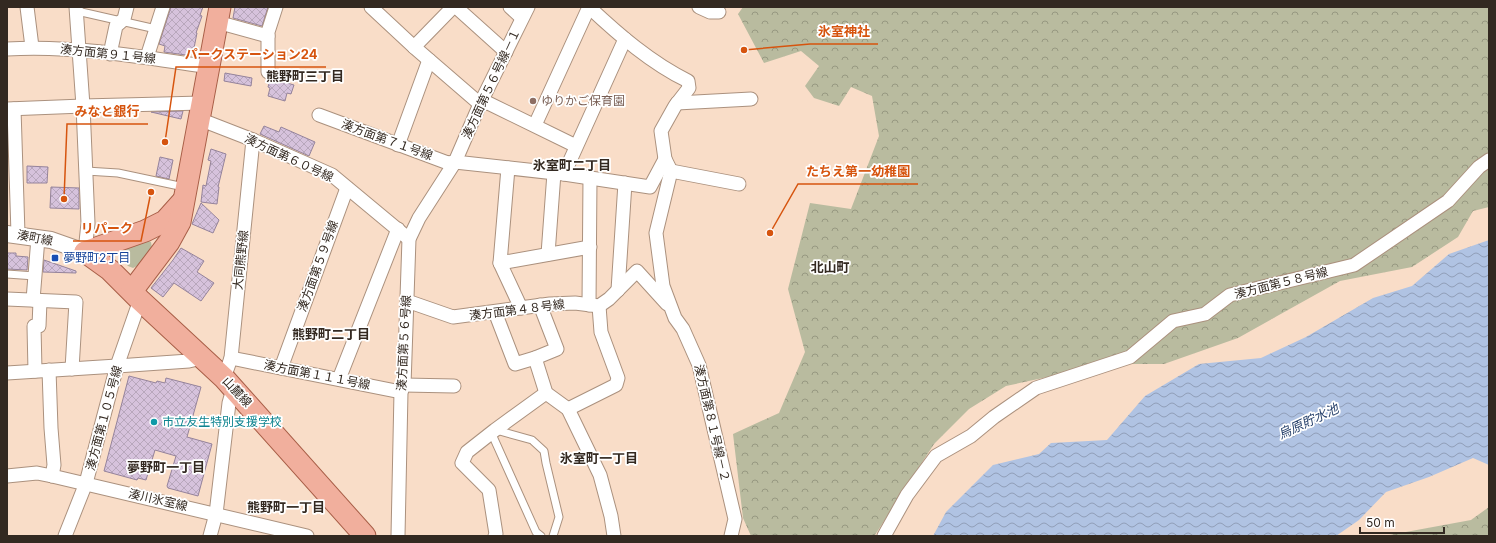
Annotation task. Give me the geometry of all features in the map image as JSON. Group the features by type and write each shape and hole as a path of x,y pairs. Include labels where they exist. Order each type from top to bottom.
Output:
{"main road":[{"path":"136,296 180,222 219,15"},
{"path":"85,252 145,231 165,221 185,193"},
{"name":"山麓線","path":"85,252 110,270 228,383 365,536"}],"street":[{"path":"27,7 32,47"},
{"path":"110,54 116,26 124,19 127,7"},
{"path":"147,57 163,7"},
{"path":"268,72 268,36 276,7"},
{"path":"371,7 414,47 480,104 488,103 576,146"},
{"path":"414,47 455,7 506,52"},
{"path":"510,7 525,13"},
{"path":"535,125 589,7 625,39 673,73 688,81 688,88 677,103 661,131 665,159 671,171 739,184"},
{"path":"699,7 710,12 719,12"},
{"path":"77,9 84,106 88,223 85,252"},
{"name":"湊方面第５６号線－１","path":"455,162 480,104 525,13"},
{"path":"219,15 268,36"},
{"path":"548,254 559,174 576,146 625,39"},
{"name":"湊方面第９１号線","path":"7,49 32,47 80,51 147,57 209,67"},
{"path":"398,145 429,60"},
{"path":"677,103 751,99"},
{"path":"12,234 11,109 84,106 201,111"},
{"name":"湊方面第６０号線","path":"201,111 253,140 332,175 409,239"},
{"name":"湊方面第７１号線","path":"319,115 448,163 455,162 559,174 650,187 665,159"},
{"name":"大同熊野線","path":"210,536 216,514 229,404 228,383 232,358 253,140"},
{"name":"湊方面第５８号線","path":"884,536 907,495 936,456 971,436 994,417 1036,388 1130,356 1173,321 1206,314 1230,294 1354,265 1448,201 1479,167 1489,160"},
{"name":"湊方面第５６号線","path":"398,536 409,239 420,218 455,162"},
{"path":"508,168 500,263 521,308"},
{"name":"湊方面第８１号線－２","path":"671,171 656,233 663,286 675,318 683,329 699,364 735,519 731,536"},
{"path":"568,409 616,386 618,378 601,332 594,306 590,247 590,178"},
{"path":"618,290 625,183"},
{"name":"湊方面第５９号線","path":"281,368 347,188"},
{"path":"339,379 398,229"},
{"name":"湊町線","path":"12,234 51,240 85,252"},
{"path":"35,371 34,326 39,326 35,276 38,238"},
{"path":"500,263 590,247"},
{"path":"594,306 618,290 637,271 671,308"},
{"name":"湊方面第１０５号線","path":"65,536 86,483 136,296"},
{"path":"7,299 76,302 72,369"},
{"name":"湊方面第４８号線","path":"407,301 453,317 540,305 575,304 594,306"},
{"path":"495,312 515,364 557,349 540,305"},
{"path":"7,373 189,361 202,358"},
{"name":"湊方面第１１１号線","path":"232,358 339,379 403,389 454,386"},
{"path":"535,358 546,393 568,409 600,475 611,516 614,536"},
{"path":"49,370 54,465 52,476"},
{"path":"495,536 496,534 489,490 462,463 467,452 493,431 546,393"},
{"name":"湊川氷室線","path":"7,476 37,473 86,483 307,536"}],"lane":[{"path":"77,9 156,29"},
{"path":"86,171 118,172 185,193"},
{"path":"7,274 35,276"},
{"path":"493,431 536,532 541,536"},
{"path":"493,431 532,440 544,451 559,517 554,536"}],"green space":[{"path":"743,7 1489,7 1489,207 1473,211 1458,237 1412,267 1340,281 1238,338 1164,364 1108,364 1006,386 969,409 934,444 875,535 751,536 743,518 733,434 779,413 805,352 788,289 810,203 851,209 879,136 872,96 851,87 839,106 814,98 805,86 819,66 801,51 764,63 738,14"},
{"path":"145,240 151,242 152,248 139,265 133,268 128,266 118,255 118,250"},
{"path":"1489,507 1489,536 1384,536 1471,520"}],"water":[{"name":"烏原貯水池","path":"1489,240 1489,465 1473,458 1429,477 1386,492 1359,520 1336,536 933,536 946,512 993,465 1039,454 1051,443 1107,440 1145,396 1199,364 1261,358 1306,337 1373,298 1412,286 1449,254"}],"building":[{"path":"171,7 203,7 200,15 202,16 196,33 193,53 187,52 186,55 164,52 165,46 159,44"},
{"path":"235,7 268,7 262,26 233,18"},
{"path":"225,73 252,78 251,86 224,81"},
{"path":"279,75 288,78 287,83 294,85 291,94 287,93 285,101 268,96 270,80 273,78 277,80"},
{"path":"183,111 181,119 151,112"},
{"path":"264,126 279,132 281,127 315,142 309,156 260,134"},
{"path":"211,149 226,154 218,187 217,204 201,202 203,185 206,186 211,161 208,160"},
{"path":"160,157 173,160 169,179 156,176"},
{"path":"27,166 48,167 47,183 27,183"},
{"path":"51,187 79,188 79,209 50,208"},
{"path":"201,203 219,220 213,233 192,224"},
{"path":"181,248 204,261 197,272 214,283 201,301 174,283 163,297 151,288"},
{"path":"7,253 16,253 16,256 28,257 27,270 7,269"},
{"path":"44,260 76,271 76,273 43,272"},
{"name":"市立友生特別支援学校","path":"129,376 156,383 157,381 165,383 166,378 201,387 187,437 212,444 198,496 168,488 167,486 176,456 155,450 146,480 138,478 137,480 104,471"}],"place":[{"name":"氷室神社","path":"744,50"},
{"name":"ゆりかご保育園","path":"533,101"},
{"name":"パークステーション24","path":"165,142"},
{"name":"リパーク","path":"151,192"},
{"name":"みなと銀行","path":"64,199"},
{"name":"たちえ第一幼稚園","path":"770,233"},
{"name":"夢野町2丁目","path":"55,258"},
{"name":"市立友生特別支援学校","path":"154,422"}],"district":[{"name":"熊野町三丁目","path":"305,76"},
{"name":"氷室町二丁目","path":"572,165"},
{"name":"北山町","path":"830,267"},
{"name":"熊野町二丁目","path":"331,334"},
{"name":"氷室町一丁目","path":"599,458"},
{"name":"夢野町一丁目","path":"166,467"},
{"name":"熊野町一丁目","path":"286,507"}]}
